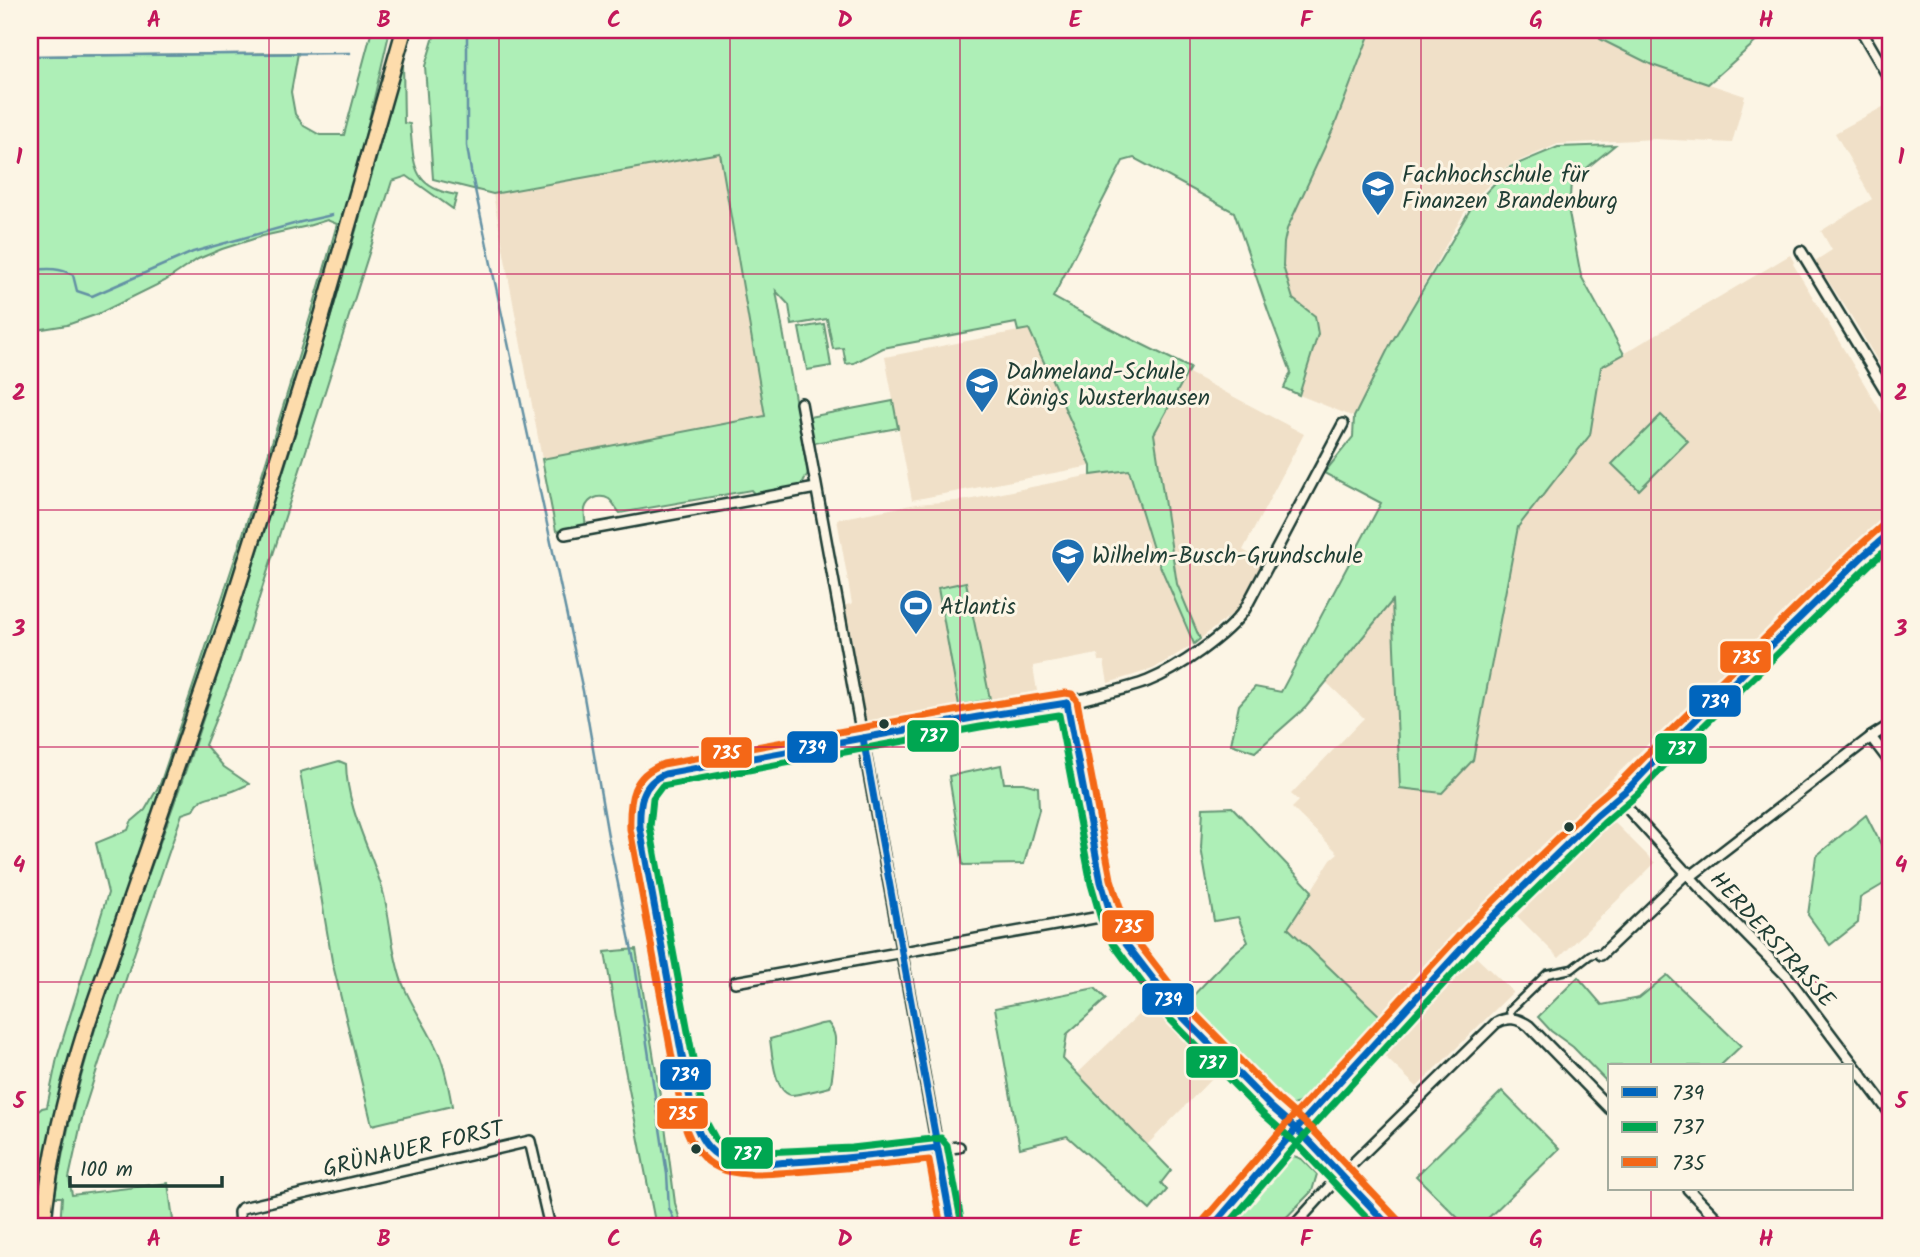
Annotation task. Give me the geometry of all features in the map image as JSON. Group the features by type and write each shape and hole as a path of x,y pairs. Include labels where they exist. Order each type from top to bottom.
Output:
{"main road":[{"path":"43,1227 52,1154 72,1073 226,624 312,351 403,32"},
{"path":"1212,1227 1296,1129 1473,936 1597,815 1618,798 1864,555 1890,533"}],"street":[{"path":"1861,30 1890,80"},
{"path":"1801,251 1890,398"},
{"path":"801,403 952,1227"},
{"path":"960,1147 853,1158 751,1164 724,1160 707,1148 694,1121 640,828 644,791 654,777 675,772 1067,703 1148,681 1174,668 1201,650 1239,618 1343,424"},
{"path":"565,534 816,488"},
{"path":"1067,703 1101,882 1111,915 1123,940 1168,1001 1390,1227"},
{"path":"1511,1018 1510,1010 1547,974 1572,969 1590,955 1601,955 1689,874 1890,725"},
{"path":"1871,737 1890,762"},
{"name":"HERDERSTRASSE","path":"1618,798 1792,983 1853,1064"},
{"path":"736,982 1111,915"},
{"path":"1293,1227 1341,1175 1496,1023 1511,1018 1529,1026 1608,1107"},
{"name":"HERDERSTRASSE","path":"1854,1066 1890,1114"},
{"name":"GRÜNAUER FORST","path":"240,1227 239,1212 242,1208 530,1141 550,1227"},
{"path":"1689,1190 1725,1227"}],"shaded area":[{"name":"Fachhochschule für Finanzen Brandenburg","path":"1372,30 1596,30 1600,39 1652,65 1745,96 1732,143 1655,139 1558,144 1508,166 1469,204 1390,345 1354,417 1299,395 1318,334 1315,316 1293,299 1283,266 1284,243 1287,229 1334,127"},
{"path":"1890,103 1890,382 1815,261 1832,250 1821,231 1872,199 1835,133"},
{"path":"720,152 765,416 542,459 493,194"},
{"path":"1790,255 1890,427 1890,515 1863,536 1551,838 1476,913 1380,1016 1288,928 1331,859 1338,853 1292,808 1299,801 1291,794 1364,718 1326,682 1392,601 1400,788 1473,760 1518,527 1590,435 1601,367"},
{"name":"Dahmeland-Schule Königs Wusterhausen","path":"1029,329 1091,466 912,500 885,357"},
{"path":"1187,372 1304,434 1243,550 1263,561 1237,610 1200,639 1177,584 1154,434"},
{"name":"Wilhelm-Busch-Grundschule","path":"1129,469 1154,552 1194,644 1153,669 1108,683 1104,661 1099,661 1098,654 1033,666 1037,691 990,699 966,583 938,588 959,705 866,721 845,605 852,604 837,519 917,504 968,500"},
{"path":"1612,820 1655,863 1559,958 1516,915"},
{"path":"1475,956 1513,992 1417,1087 1382,1054"},
{"path":"1153,1007 1217,1073 1147,1145 1078,1073 1141,1012 1144,1015"}],"green space":[{"path":"372,30 390,30 362,150 316,315 247,539 118,924 39,1227 30,1227 30,1118 47,1107 57,1058 108,893 96,843 128,830 131,822 145,810 160,784 252,506 337,224 327,220 222,249 198,259 165,281 98,314 67,325 30,331 30,56 298,53 291,92 295,114 304,126 320,135 344,135"},
{"path":"436,30 1372,30 1334,127 1287,229 1284,243 1283,266 1293,299 1315,316 1318,334 1299,395 1284,388 1291,372 1234,212 1134,158 1123,161 1053,297 1190,368 1154,434 1177,584 1200,639 1194,644 1154,552 1129,470 1091,475 1091,466 1029,329 1018,331 1016,323 883,348 854,363 846,364 843,348 833,349 827,319 792,325 789,305 776,291 808,473 803,483 797,488 756,496 751,490 620,513 609,499 598,497 585,509 586,527 556,531 542,459 765,416 720,153 493,194 433,179 425,66"},
{"path":"1596,30 1769,30 1708,84 1652,65 1600,39"},
{"path":"403,59 404,123 410,124 417,171 430,186 457,195 453,209 407,176 392,181 239,661 205,745 224,767 249,784 203,799 194,810 182,814 84,1110 69,1178 72,1195 168,1183 174,1227 60,1227 62,1197 55,1197 80,1080 279,486 356,231"},
{"path":"1615,145 1571,181 1569,213 1581,276 1624,354 1601,367 1590,435 1518,527 1473,760 1442,793 1400,788 1392,601 1306,707 1255,752 1231,744 1239,705 1255,687 1281,692 1381,503 1324,473 1353,437 1354,417 1390,345 1471,208 1510,167 1558,147"},
{"path":"824,324 831,366 807,370 799,328"},
{"path":"893,401 898,428 814,443 809,417"},
{"path":"1661,415 1688,441 1639,490 1612,464"},
{"path":"966,582 990,699 959,705 938,588"},
{"path":"339,761 346,764 354,812 382,888 402,982 439,1054 452,1106 372,1125 332,961 300,772"},
{"path":"1001,765 1004,783 1023,783 1038,787 1039,810 1024,864 963,865 949,776"},
{"path":"1232,807 1312,891 1288,928 1380,1016 1304,1099 1295,1104 1288,1105 1278,1101 1185,1004 1248,942 1238,917 1214,921 1201,848 1203,808"},
{"path":"1866,815 1890,862 1887,882 1860,898 1858,923 1830,945 1808,915 1816,856"},
{"path":"636,949 675,1203 682,1227 656,1227 605,952"},
{"path":"1667,975 1741,1046 1722,1064 1608,1064 1608,1083 1573,1047 1551,1031 1538,1017 1578,977 1602,1005 1639,998"},
{"path":"1095,988 1106,999 1067,1034 1063,1059 1171,1170 1161,1183 1167,1190 1150,1210 1067,1136 1020,1148 995,1008"},
{"path":"828,1023 835,1039 830,1087 794,1095 785,1092 777,1080 770,1039"},
{"path":"1502,1091 1559,1149 1479,1227 1467,1227 1416,1176"},
{"path":"1294,1156 1302,1159 1317,1174 1312,1191 1277,1227 1223,1227 1274,1170"}],"waterway":[{"path":"467,30 467,146 471,171 583,691 608,836 635,965 667,1174 669,1208 677,1227"},
{"path":"30,56 350,53"},
{"path":"30,270 52,269 68,272 73,275 77,291 92,296 193,252 332,215"}],"transit line":[{"name":"735","path":"1204,1220 1288,1122 1466,928 1883,525"},
{"name":"739","path":"1212,1227 1296,1129 1473,936 1597,815 1630,787 1864,555 1890,533"},
{"name":"737","path":"1226,1227 1304,1136 1481,943 1604,823 1638,794 1672,757 1890,547"},
{"name":"735","path":"941,1227 929,1160 828,1170 746,1174 712,1165 701,1155 689,1137 684,1123 630,829 634,789 653,769 663,764 976,707 1072,694 1077,701 1111,879 1132,935 1187,1006 1277,1098 1312,1129 1398,1220"},
{"name":"739","path":"1067,703 1101,882 1111,915 1123,940 1179,1013 1270,1106 1304,1136 1390,1227"},
{"name":"739","path":"937,1148 757,1164 731,1161 717,1155 708,1147 694,1121 640,828 643,796 651,783 665,774 1067,703"},
{"name":"737","path":"962,1225 947,1145 941,1138 852,1148 742,1153 726,1148 716,1140 704,1118 650,827 653,798 662,786 1059,715 1091,884 1101,919 1114,945 1171,1020 1262,1113 1297,1144 1376,1227"},
{"name":"739","path":"863,738 952,1227"}],"place":[{"name":"Fachhochschule für Finanzen Brandenburg","path":"1378,217"},
{"name":"Dahmeland-Schule Königs Wusterhausen","path":"982,414"},
{"name":"Wilhelm-Busch-Grundschule","path":"1068,585"},
{"name":"Atlantis","path":"916,636"}]}
